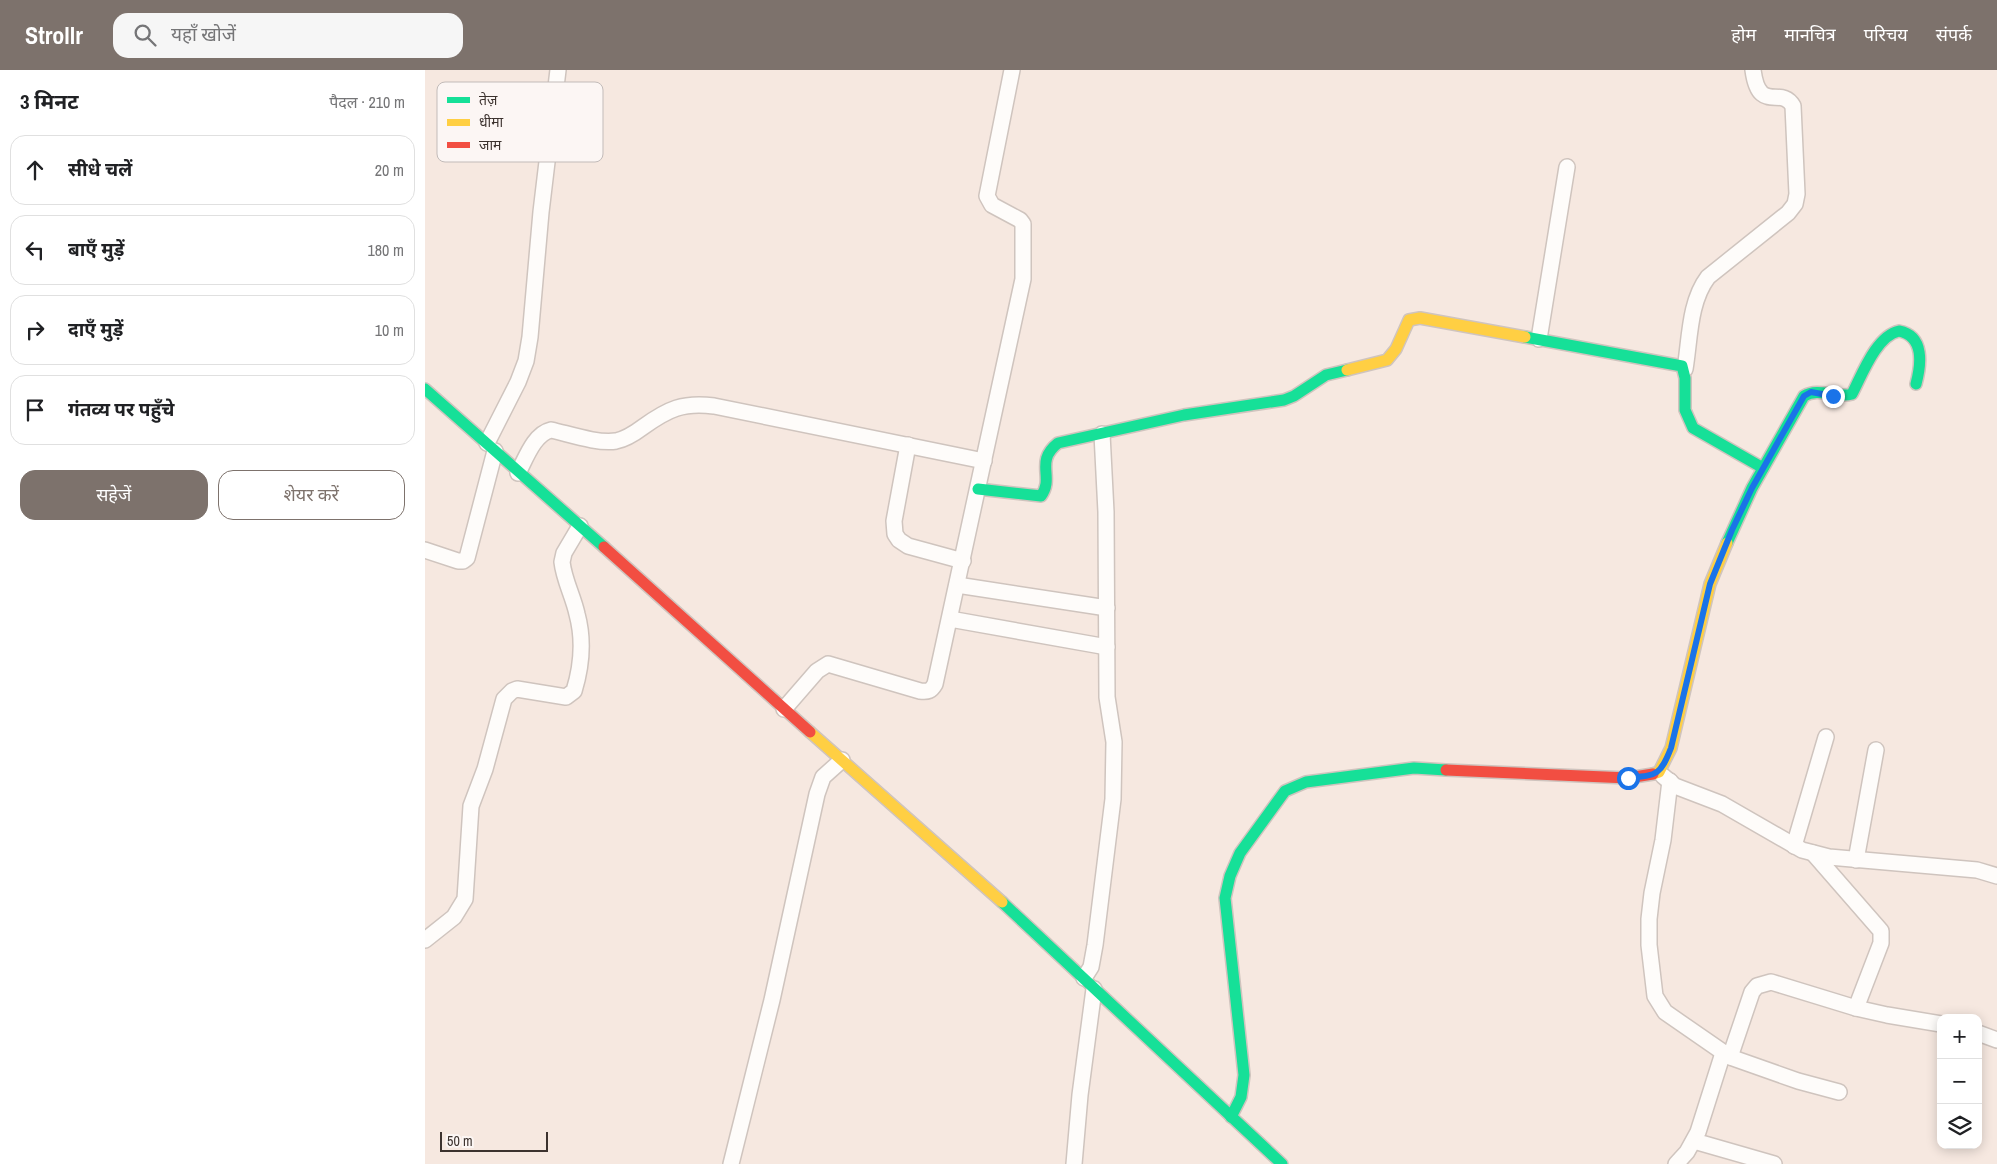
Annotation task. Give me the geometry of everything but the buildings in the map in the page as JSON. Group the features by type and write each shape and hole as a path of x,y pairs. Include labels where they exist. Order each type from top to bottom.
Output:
{"street":[{"path":"784,709 817,671 828,664 927,692 932,690 938,677 1023,278 1023,224 1020,220 991,206 987,196 1012,70"},
{"path":"1753,70 1755,85 1761,93 1766,96 1786,99 1793,106 1797,194 1795,204 1788,213 1709,277 1700,288 1696,301 1685,369 1683,408 1687,420 1693,428 1763,468"},
{"path":"425,550 458,561 463,561 467,558 491,447 519,382 526,360 530,337 547,162"},
{"path":"1539,339 1567,168"},
{"path":"978,489 1041,496 1045,489 1045,461 1047,452 1058,443 1184,416 1284,400 1294,396 1314,381 1326,375 1387,360 1396,349 1405,326 1409,320 1415,318 1678,365 1685,369"},
{"path":"1839,1092 1798,1081 1727,1055 1665,1012 1655,996 1649,945 1649,919 1652,893 1663,840 1664,777 1710,584 1732,530 1763,468 1804,396 1811,392 1841,397 1853,394 1879,345 1887,336 1895,332 1907,333 1912,336 1919,349 1920,365 1916,384"},
{"path":"425,389 518,473 656,592 784,709 1009,909 1281,1164"},
{"path":"518,473 536,441 545,432 551,430 614,441 632,434 663,412 688,405 714,406 984,461"},
{"path":"1074,1164 1089,983 1113,798 1114,734 1107,697 1107,608 1102,434"},
{"path":"908,444 894,521 895,534 908,546 963,561"},
{"path":"425,940 454,917 465,899 471,806 485,768 504,699 517,689 566,697 574,691 582,656 582,643 577,614 562,562 563,553 580,526"},
{"path":"957,585 1107,608"},
{"path":"950,619 1107,647"},
{"path":"1794,846 1826,737"},
{"path":"1855,860 1876,750"},
{"path":"731,1164 772,1000 817,794 823,778 842,760"},
{"path":"1231,1117 1241,1100 1244,1089 1244,1075 1225,898 1229,876 1240,853 1285,791 1306,782 1414,768 1511,774 1628,778 1664,777 1685,791 1722,804 1794,846 1813,853 1855,860 1889,861 1977,870 1997,876"},
{"path":"1813,853 1881,931 1881,943 1857,1008"},
{"path":"1677,1164 1694,1141 1752,992 1757,986 1771,982 1857,1008 1937,1023"},
{"path":"1982,1034 1997,1040"},
{"path":"1694,1141 1774,1164"}],"traffic: fast":[{"path":"1727,543 1752,488 1804,396 1816,393 1852,394 1877,348 1883,340 1899,331 1907,334 1917,345 1920,360 1916,384"},
{"path":"1525,337 1682,366 1685,378 1685,410 1693,428 1763,468"},
{"path":"978,489 1041,496 1045,489 1047,457 1058,443 1184,415 1284,400 1294,396 1326,375 1347,370"},
{"path":"425,389 604,547"},
{"path":"1231,1117 1241,1097 1244,1075 1225,898 1230,876 1240,853 1285,791 1306,782 1414,768 1446,770"},
{"path":"1002,902 1282,1164"}],"traffic: slow":[{"path":"1347,370 1387,360 1396,349 1409,320 1420,318 1525,337"},
{"path":"1653,774 1659,772 1671,748 1710,584 1727,543"},
{"path":"810,732 1002,902"}],"traffic: jam":[{"path":"604,547 810,732"},
{"path":"1446,770 1628,778 1653,774"}],"route":[{"path":"1628,778 1659,772 1665,763 1671,748 1710,584 1752,488 1804,396 1811,392 1833,396"}]}
